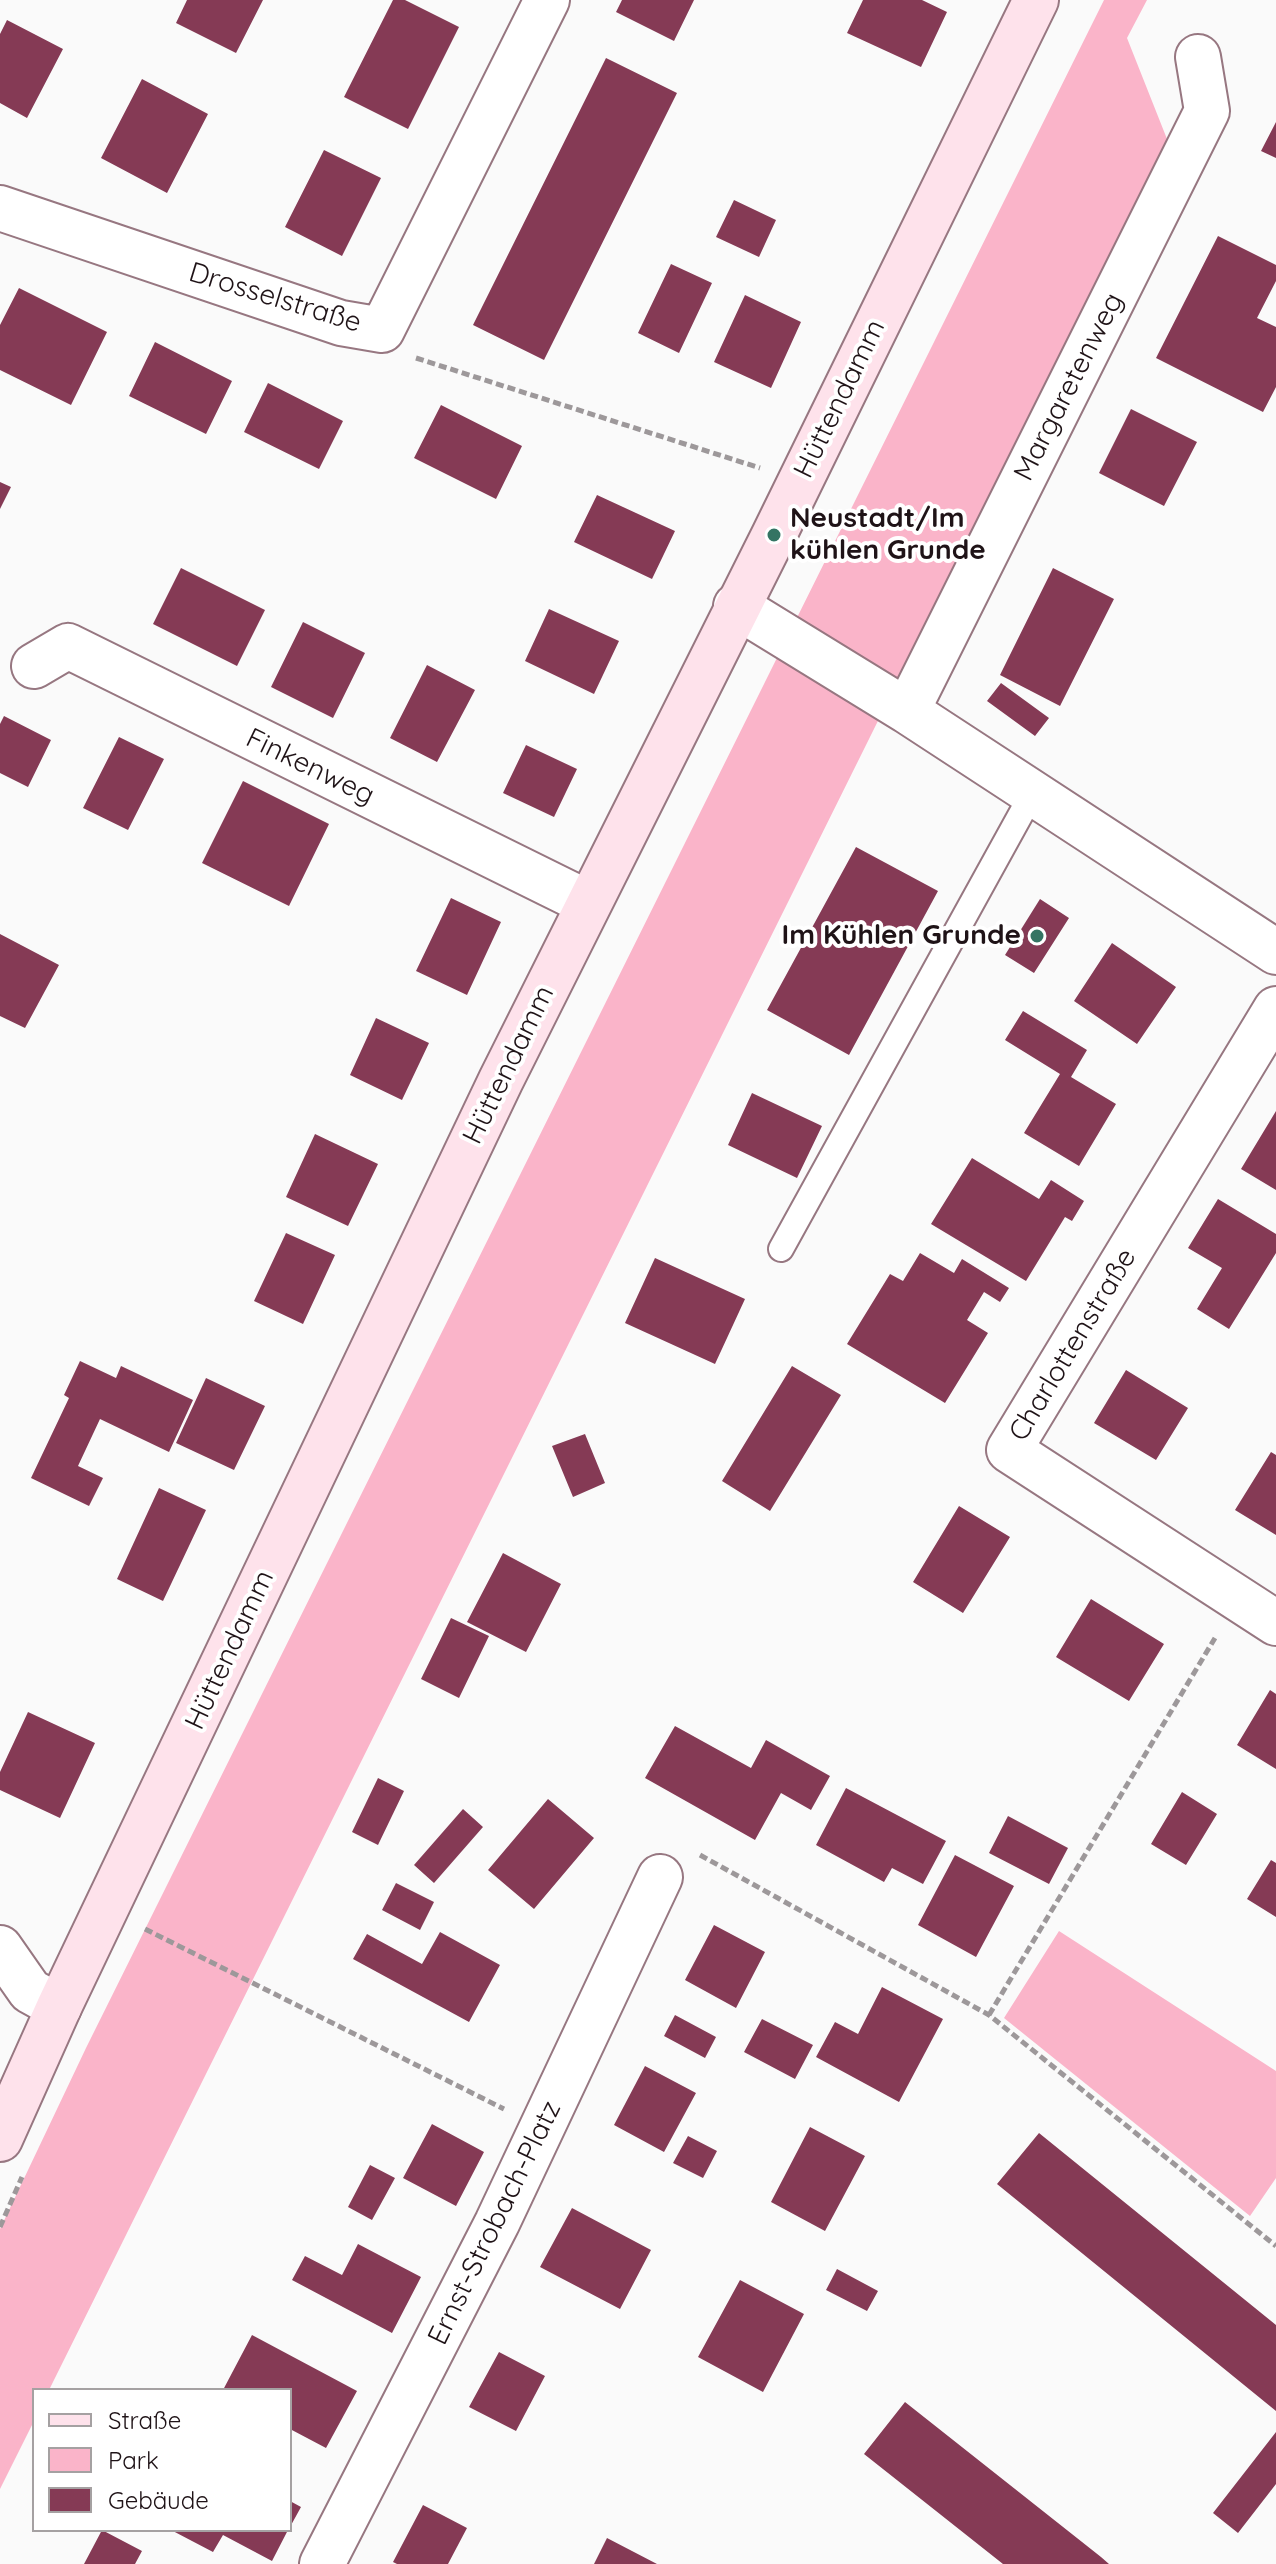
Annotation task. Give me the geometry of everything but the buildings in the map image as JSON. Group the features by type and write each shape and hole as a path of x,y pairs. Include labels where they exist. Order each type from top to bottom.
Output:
{"street":[{"name":"Drosselstraße","path":"0,208 341,323 382,330 547,0"},
{"name":"Hüttendamm","path":"0,2139 59,2007 588,903 1036,0"},
{"name":"Margaretenweg","path":"907,711 1207,111 1198,57"},
{"path":"736,606 907,711 1276,952"},
{"name":"Finkenweg","path":"34,666 68,646 588,903"},
{"name":"Charlottenstraße","path":"1276,1009 1009,1450 1276,1623"},
{"name":"Ernst-Strobach-Platz","path":"322,2564 543,2129 660,1877"},
{"path":"5,1967 30,1991 59,2007"}],"lane":[{"path":"781,1249 1032,794"}],"path":[{"path":"382,330 404,354 765,469"},
{"path":"989,2015 1239,1599"},
{"path":"660,1877 675,1842 989,2015 1276,2246"},
{"path":"137,1925 543,2129"}],"green space":[{"path":"1104,0 1147,0 1127,38 1167,139 50,2388 32,2388 32,2425 0,2489 0,2229 86,2048"},
{"path":"1059,1931 1276,2071 1276,2178 1250,2216 1004,2018"}],"place":[{"name":"Neustadt/Im kühlen Grunde","path":"774,535"},
{"name":"Im Kühlen Grunde","path":"1037,936"}]}
